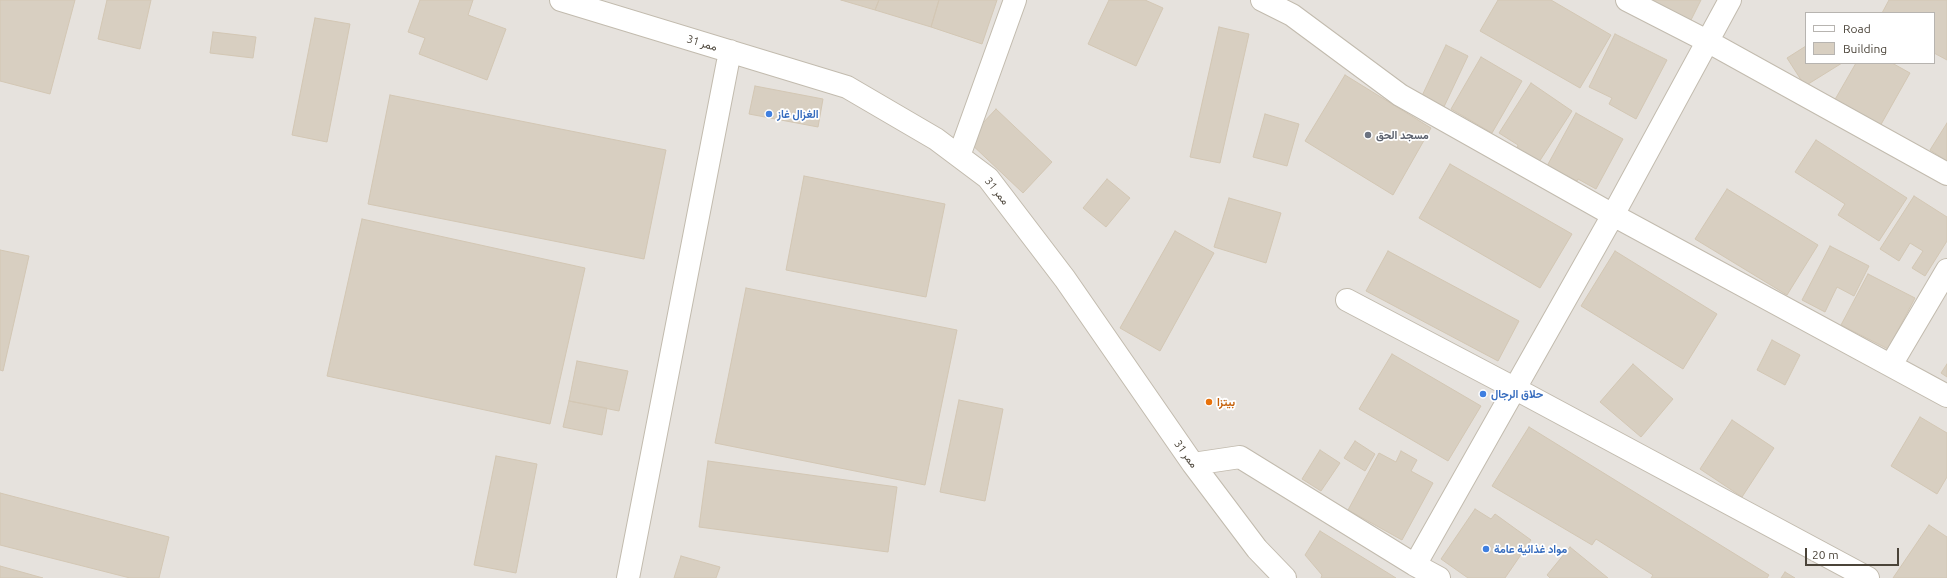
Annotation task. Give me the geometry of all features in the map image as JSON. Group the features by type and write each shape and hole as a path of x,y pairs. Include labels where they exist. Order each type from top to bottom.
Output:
{"street":[{"name":"ممر 31","path":"561,0 847,87 936,139 988,178 1065,279 1193,464 1257,549 1285,578"},
{"path":"959,156 1015,0"},
{"path":"1262,0 1292,15 1400,95 1613,215 1947,396"},
{"path":"1627,0 1707,41 1947,174"},
{"path":"1415,565 1613,215 1730,0"},
{"path":"628,578 730,51"},
{"path":"1891,365 1947,270"},
{"path":"1347,300 1868,578"},
{"path":"1193,464 1240,457 1415,565 1440,578"}],"shaded area":[{"path":"0,0 1947,0 1947,578 0,578"}],"building":[{"path":"0,0 75,0 50,94 0,81"},
{"path":"107,0 151,0 140,49 98,39"},
{"path":"420,0 473,0 468,15 506,29 487,80 419,54 425,38 408,32"},
{"path":"841,0 879,0 875,10"},
{"path":"879,0 939,0 931,27 875,10"},
{"path":"939,0 997,0 982,44 931,27"},
{"path":"1109,0 1145,0 1163,8 1136,66 1088,44"},
{"path":"1498,0 1551,0 1611,35 1580,88 1480,31"},
{"path":"1648,0 1701,0 1690,22"},
{"path":"1889,0 1947,0 1947,60 1935,54 1935,12 1883,12"},
{"path":"315,18 350,24 327,142 292,135"},
{"path":"1219,27 1249,34 1220,163 1190,157"},
{"path":"213,32 256,37 253,58 210,53"},
{"path":"1615,34 1667,60 1636,119 1609,104 1612,98 1589,87"},
{"path":"1446,45 1468,56 1442,111 1420,100"},
{"path":"1805,47 1805,64 1840,64 1805,86 1787,58"},
{"path":"1481,57 1522,81 1492,133 1451,109"},
{"path":"1855,64 1894,64 1910,73 1879,128 1833,103"},
{"name":"مسجد الحق","path":"1345,75 1431,128 1393,195 1305,141"},
{"path":"1531,83 1572,111 1539,162 1517,149 1518,145 1499,133"},
{"path":"755,86 823,99 818,127 749,114"},
{"path":"390,95 666,150 644,259 368,204"},
{"path":"996,109 1052,162 1023,193 967,140"},
{"path":"1576,113 1623,139 1596,189 1578,179 1577,181 1547,166"},
{"path":"1265,114 1299,124 1287,166 1253,157"},
{"path":"1947,123 1947,161 1930,150"},
{"path":"1816,140 1907,198 1879,241 1838,215 1845,204 1795,172"},
{"path":"1450,164 1572,234 1540,288 1419,218"},
{"path":"804,176 945,204 926,297 786,270"},
{"path":"1107,179 1130,198 1106,227 1083,208"},
{"path":"1727,189 1818,245 1787,295 1695,239"},
{"path":"1914,196 1947,217 1947,241 1925,276 1912,268 1923,251 1910,243 1899,261 1880,249"},
{"path":"1229,198 1281,213 1266,263 1214,247"},
{"path":"362,219 585,268 550,424 327,376"},
{"path":"1175,231 1214,253 1160,351 1120,328"},
{"path":"1830,246 1869,266 1854,296 1837,287 1825,312 1802,300"},
{"path":"0,250 29,256 3,371 0,370"},
{"path":"1388,251 1519,321 1498,361 1366,291"},
{"path":"1615,251 1717,314 1683,369 1581,306"},
{"path":"1868,274 1915,298 1888,349 1841,325"},
{"path":"746,288 957,330 925,485 715,443"},
{"path":"1772,340 1800,355 1785,385 1757,370"},
{"path":"1392,354 1481,406 1448,461 1359,409"},
{"path":"577,361 628,371 619,411 569,401"},
{"path":"1633,364 1673,399 1641,437 1600,402"},
{"path":"1947,364 1947,377 1941,373"},
{"path":"959,400 1003,409 985,501 940,492"},
{"path":"569,401 607,408 602,435 563,427"},
{"path":"1920,417 1947,433 1947,477 1937,494 1891,466"},
{"path":"1732,420 1774,448 1742,497 1700,469"},
{"path":"1529,427 1769,575 1767,578 1651,578 1653,575 1596,539 1592,545 1492,486"},
{"path":"1355,441 1375,454 1365,471 1344,458"},
{"path":"1320,450 1340,463 1321,491 1302,479"},
{"path":"1401,451 1417,460 1411,471 1433,483 1402,540 1348,510 1379,453 1396,462"},
{"path":"496,456 537,464 516,573 474,565"},
{"path":"708,461 897,487 888,552 699,527"},
{"path":"0,493 169,537 159,578 130,578 0,545"},
{"name":"مواد غذائية عامة","path":"1475,509 1491,519 1495,514 1531,540 1505,578 1468,578 1441,559"},
{"path":"1929,525 1947,537 1947,578 1893,578"},
{"path":"1320,531 1396,578 1321,578 1322,575 1305,555"},
{"path":"1570,547 1608,578 1550,578 1547,575"},
{"path":"681,556 720,567 716,578 674,578"},
{"path":"0,566 43,578 0,578"},
{"path":"1785,572 1795,578 1781,578"}],"place":[{"name":"الغزال غاز","path":"769,114"},
{"name":"مسجد الحق","path":"1368,135"},
{"name":"حلاق الرجال","path":"1483,394"},
{"name":"بيتزا","path":"1209,402"},
{"name":"مواد غذائية عامة","path":"1486,549"}]}
